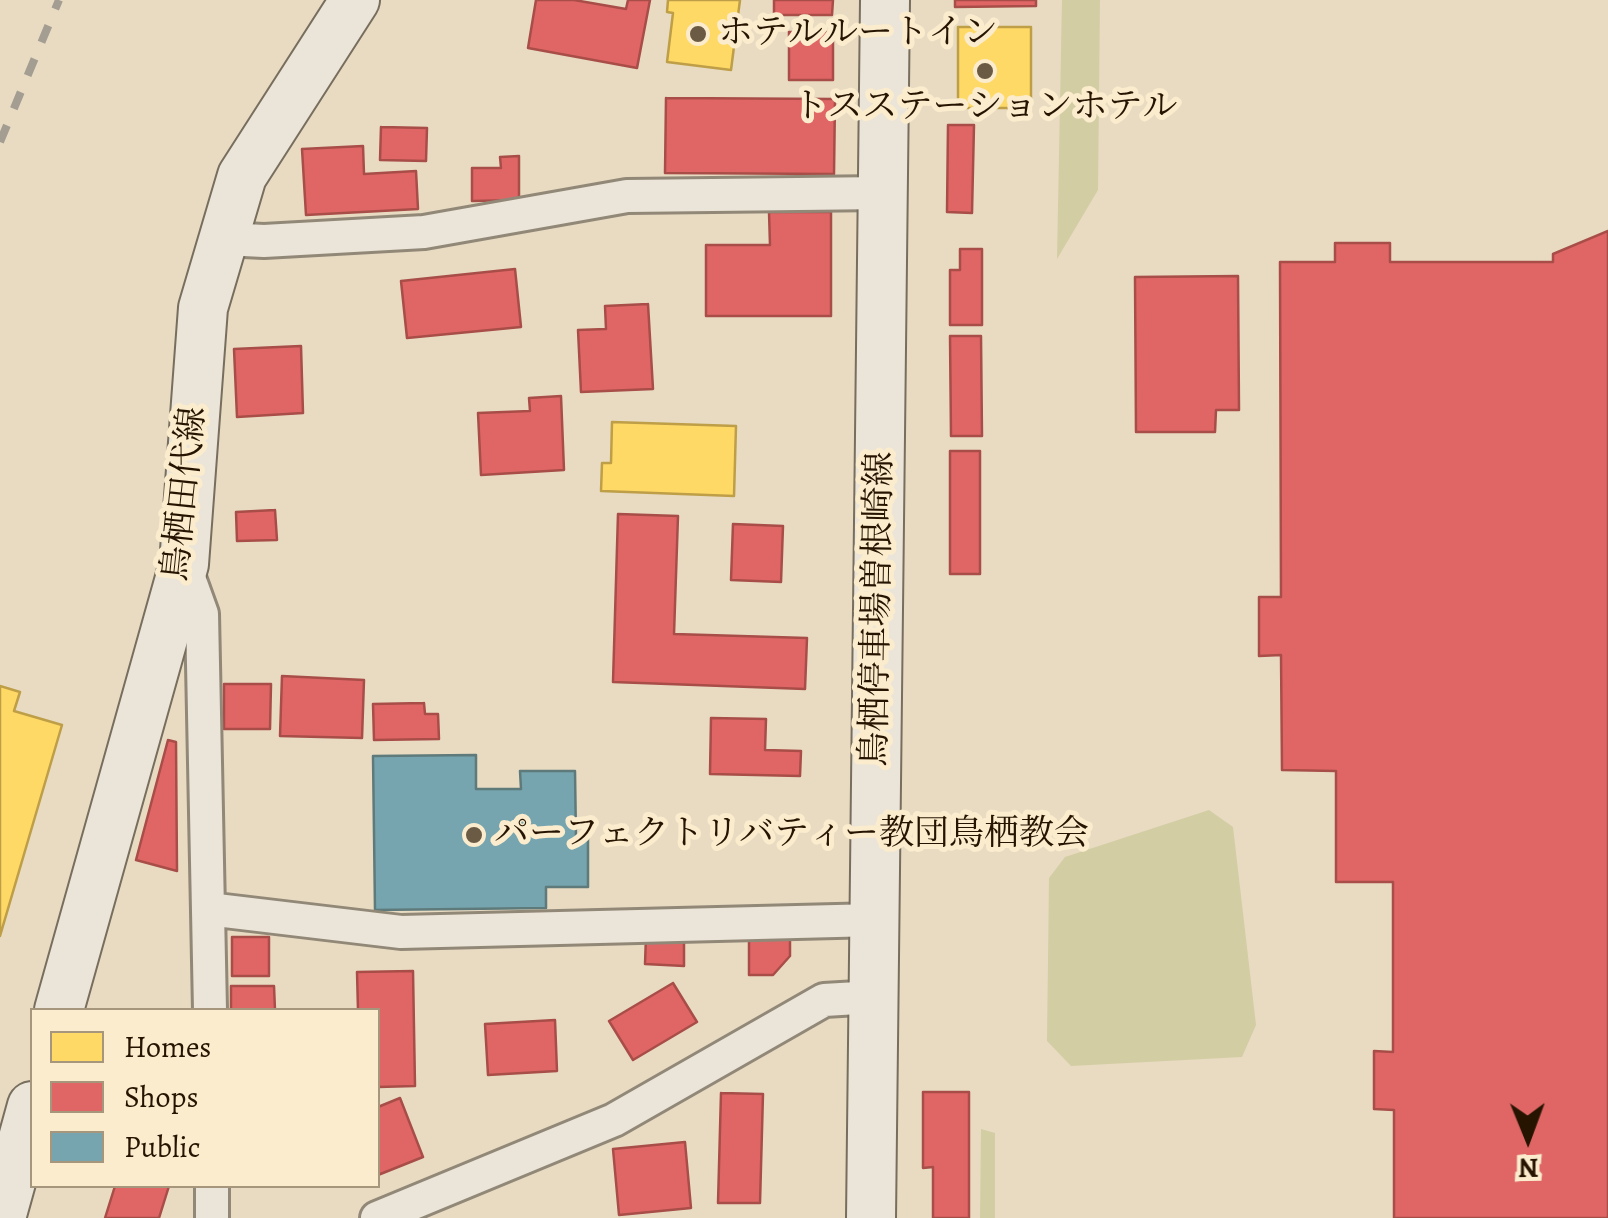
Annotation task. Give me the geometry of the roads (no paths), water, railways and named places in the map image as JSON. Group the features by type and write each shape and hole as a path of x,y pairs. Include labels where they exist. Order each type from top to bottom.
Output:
{"main road":[{"name":"鳥栖田代線","path":"60,1008 184,564 203,308 242,176 355,0"},
{"name":"鳥栖停車場曽根崎線","path":"872,1218 886,0"},
{"path":"1,1218 30,1113"}],"street":[{"path":"224,239 264,241 424,232 627,196 884,192"},
{"path":"184,564 202,614 210,1008"},
{"path":"208,908 402,932 876,920"},
{"path":"377,1218 614,1120 824,1000 875,997"},
{"path":"212,1188 212,1218"},
{"path":"863,1218 872,1218"}],"railway":[{"path":"0,142 59,0"}],"place":[{"name":"ホテルルートイン","path":"698,34"},
{"name":"トスステーションホテル","path":"985,71"},
{"name":"パーフェクトリバティー教団鳥栖教会","path":"474,835"}]}
